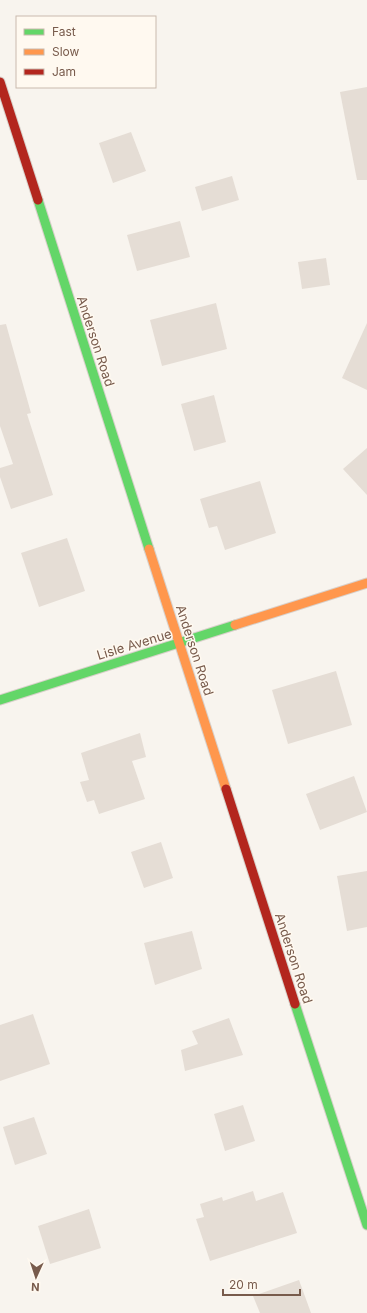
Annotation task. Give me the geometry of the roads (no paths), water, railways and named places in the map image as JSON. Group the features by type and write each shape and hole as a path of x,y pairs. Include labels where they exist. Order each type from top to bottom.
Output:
{"street":[{"name":"Anderson Road","path":"0,82 179,644 367,1225"},
{"name":"Lisle Avenue","path":"0,700 367,583"}]}
